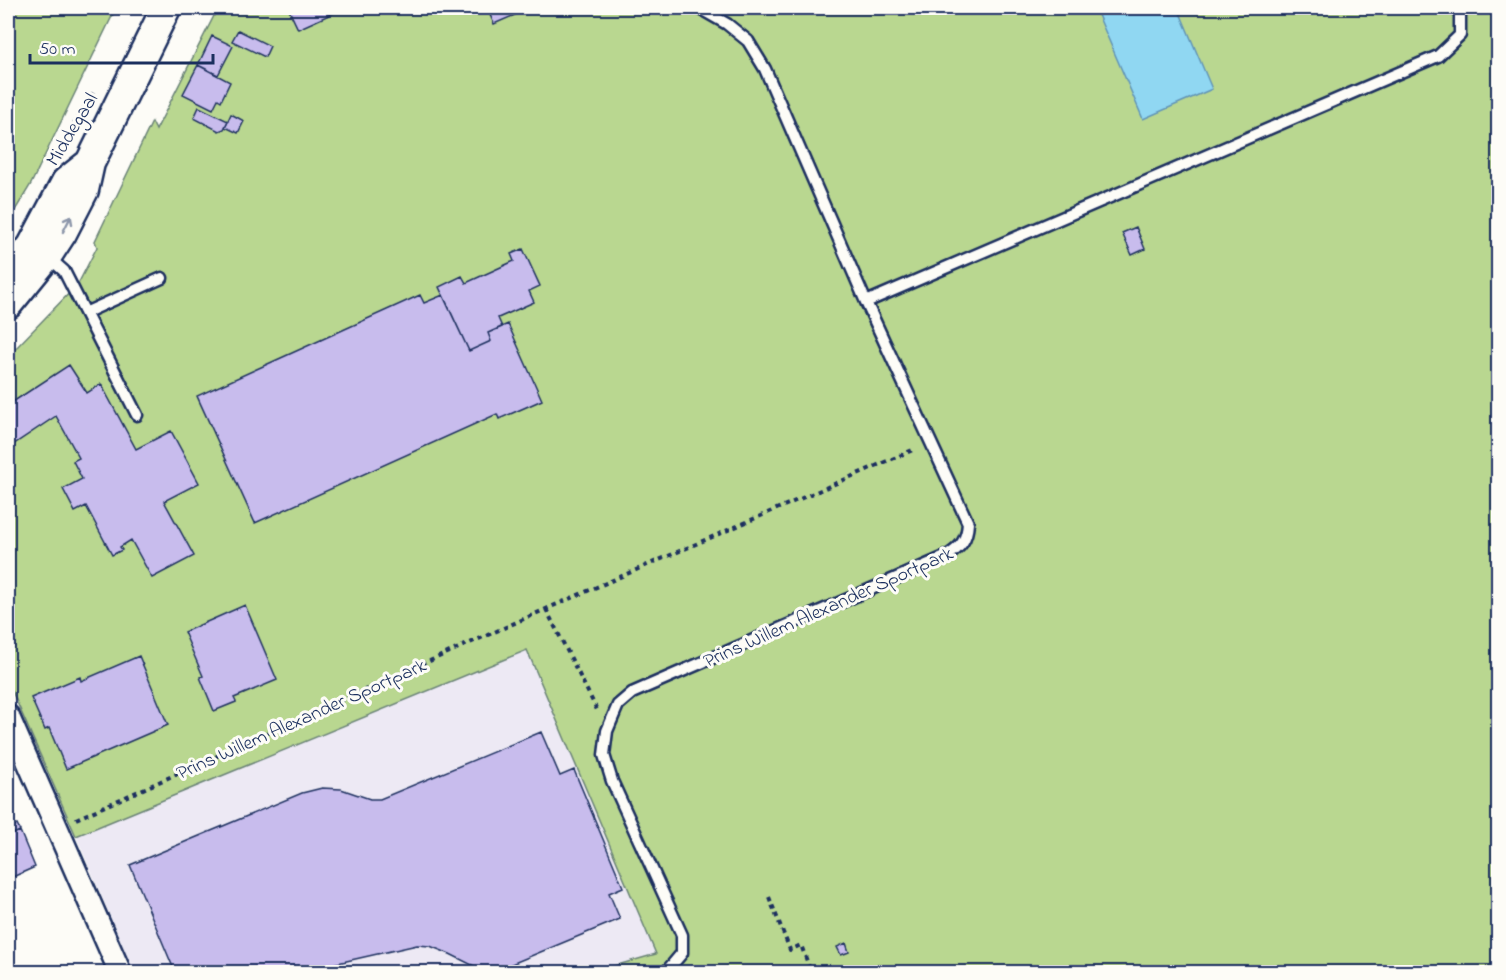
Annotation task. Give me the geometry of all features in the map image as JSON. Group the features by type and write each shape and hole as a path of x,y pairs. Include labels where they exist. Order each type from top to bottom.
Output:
{"street":[{"name":"Middegaal","path":"8,278 62,233 84,190 90,163 166,8"},
{"name":"Middegaal","path":"8,304 39,251"},
{"path":"8,716 120,972"}],"lane":[{"name":"Prins Willem Alexander Sportpark","path":"666,972 682,953 682,935 612,781 604,755 607,730 618,705 632,693 936,561 960,548 967,535 968,523 866,302 765,69 748,41 727,24 699,8"},
{"path":"866,302 1438,56 1460,35 1460,14 1457,8"},
{"path":"39,251 64,271 87,312 137,415"},
{"path":"87,312 162,278"}],"path":[{"name":"Middegaal","path":"50,166 95,89"},
{"name":"Prins Willem Alexander Sportpark","path":"56,828 546,609 931,442"},
{"path":"546,609 607,730"},
{"path":"768,897 790,950 801,945 811,972"}],"shaded area":[{"path":"527,650 656,954 593,972 134,972 76,836"}],"green space":[{"path":"8,8 116,8 31,184 8,222"},
{"path":"218,8 1498,8 1498,972 593,972 656,954 527,650 76,836 8,682 8,354 78,284 97,247 95,241 152,122 156,130"}],"water":[{"path":"1095,8 1178,8 1212,89 1143,119"}],"building":[{"path":"288,8 336,8 338,11 298,29"},
{"path":"487,8 531,8 494,24"},
{"path":"238,30 270,46 265,57 232,41"},
{"path":"212,36 233,46 218,75 198,65"},
{"path":"198,65 230,82 221,101 218,99 213,109 183,94"},
{"path":"199,107 228,121 224,129 219,131 194,118"},
{"path":"231,114 244,121 238,133 225,127"},
{"path":"1136,227 1145,249 1132,255 1122,233"},
{"path":"523,249 540,286 529,291 534,302 498,318 502,327 488,333 491,341 469,351 439,287 462,276 466,283 514,261 511,254"},
{"path":"420,295 424,303 443,295 469,351 491,341 488,333 508,324 542,400 499,419 497,414 255,523 197,396"},
{"path":"69,365 87,393 101,384 136,449 171,431 199,483 164,501 194,556 152,578 131,540 120,547 122,550 112,555 86,506 75,512 63,489 82,479 73,461 79,458 56,416 8,448 8,405"},
{"path":"245,605 277,680 234,698 236,702 214,711 200,677 203,676 184,632"},
{"path":"139,656 168,725 66,769 49,728 45,730 31,698 80,677 81,681"},
{"path":"541,732 560,776 574,770 623,887 609,893 620,919 502,968 478,968 430,946 417,945 298,972 175,972 130,865 302,793 322,788 341,789 370,799 380,799"},
{"path":"8,803 13,816 10,817 14,826 17,825 20,831 8,836"},
{"path":"20,831 35,867 8,879 8,836"},
{"path":"846,943 849,952 841,955 837,947"}]}
